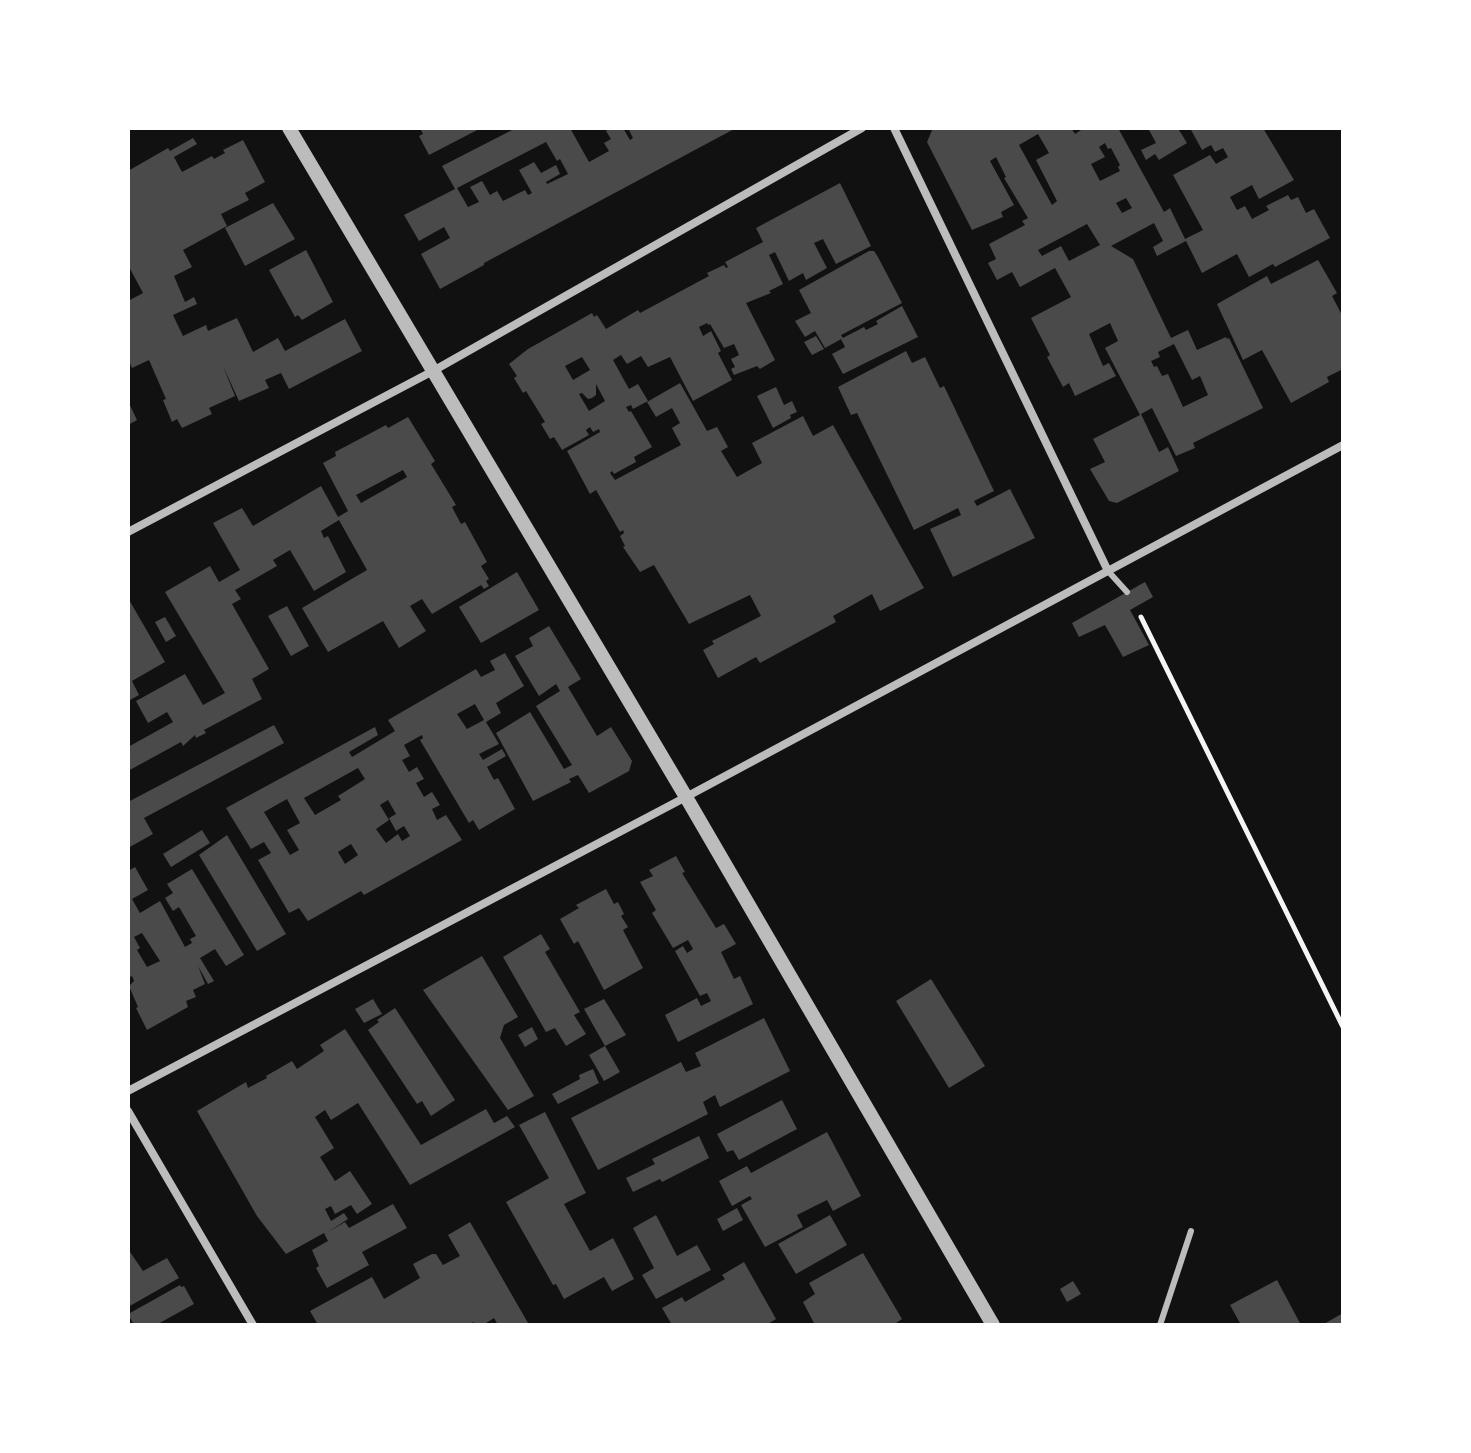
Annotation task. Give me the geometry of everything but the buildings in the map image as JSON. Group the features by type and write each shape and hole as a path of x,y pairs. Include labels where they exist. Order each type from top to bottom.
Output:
{"street":[{"path":"289,128 686,797 993,1325"},
{"path":"128,532 433,371 862,128"},
{"path":"894,128 1108,571"},
{"path":"128,1091 1343,445"},
{"path":"128,1111 253,1325"}],"lane":[{"path":"1108,571 1127,592"},
{"path":"1160,1325 1191,1231"}],"path":[{"path":"1141,617 1343,1027"}]}
